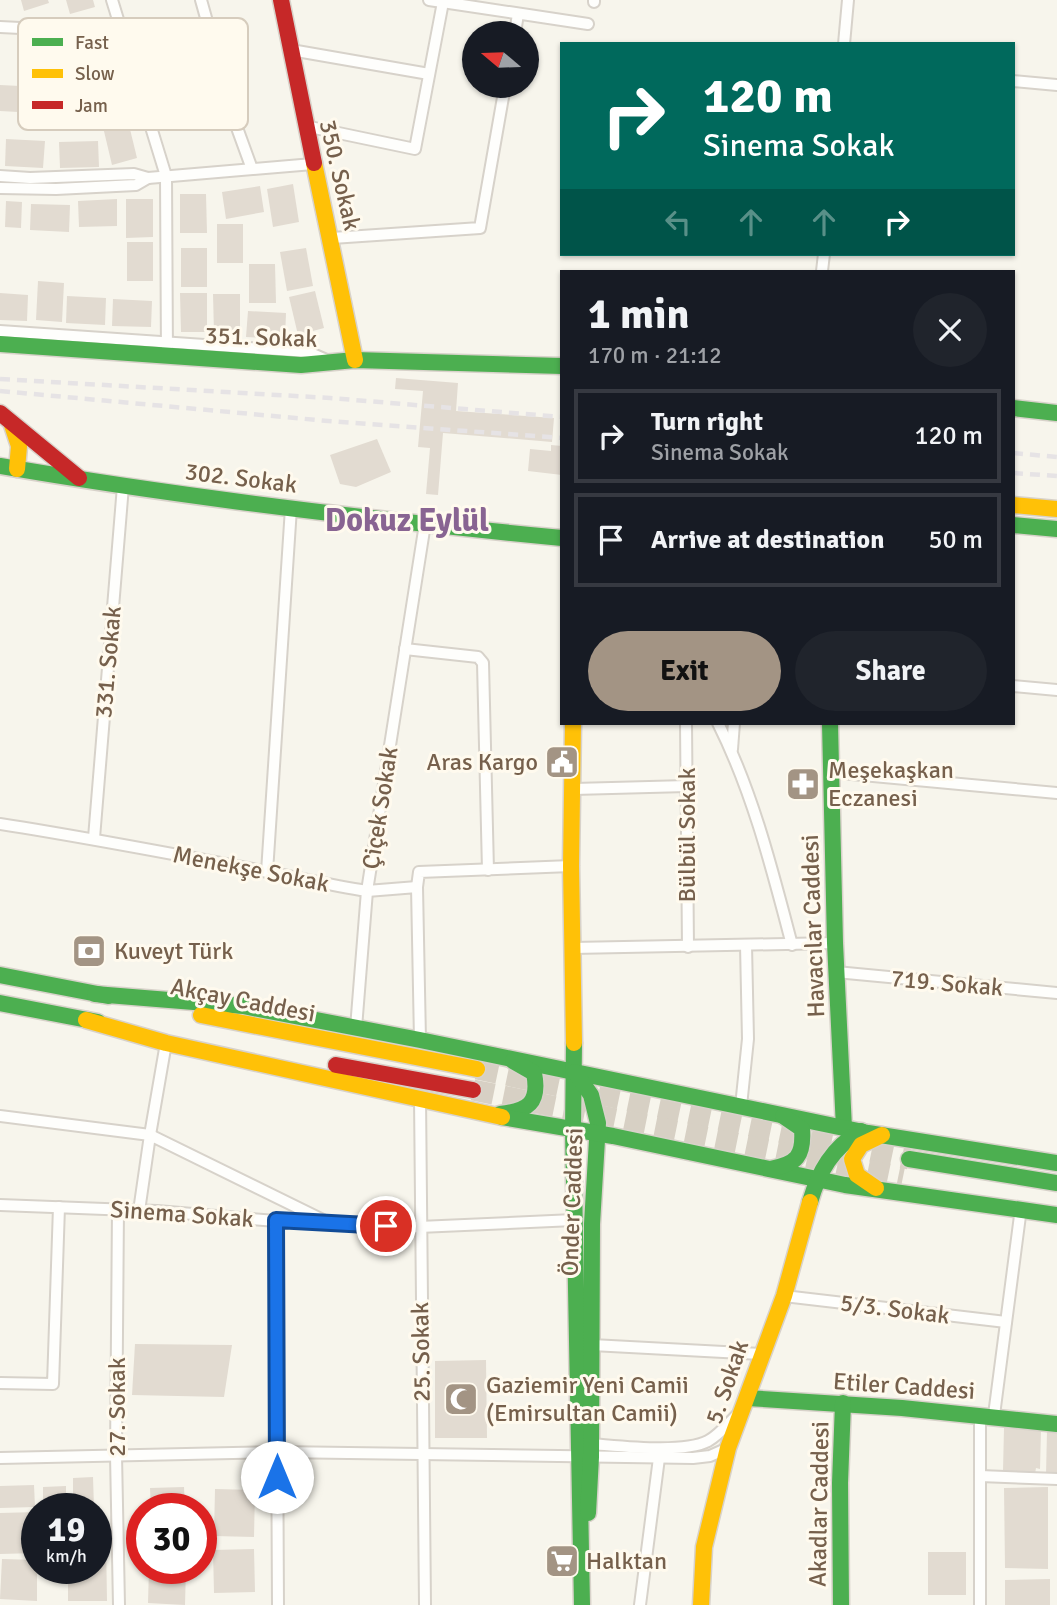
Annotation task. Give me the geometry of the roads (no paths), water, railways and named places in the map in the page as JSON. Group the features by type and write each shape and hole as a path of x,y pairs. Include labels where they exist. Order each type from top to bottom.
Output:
{"main road":[{"name":"350. Sokak","path":"281,0 355,359"},
{"name":"351. Sokak","path":"0,344 167,349 301,365 355,359 560,366"},
{"path":"1015,408 1057,413"},
{"path":"3,415 81,480"},
{"path":"3,415 19,438 21,452 17,469"},
{"path":"35,472 39,447"},
{"name":"302. Sokak","path":"0,466 122,486 291,508 560,537"},
{"path":"1015,505 1057,509"},
{"path":"1015,525 1057,529"},
{"path":"573,725 571,866 575,1072"},
{"name":"Havacılar Caddesi","path":"831,725 835,943 844,1128"},
{"name":"Akçay Caddesi","path":"0,975 477,1069"},
{"path":"95,993 243,1006 421,1040 861,1132 1057,1163"},
{"name":"Akçay Caddesi","path":"0,1003 473,1090"},
{"path":"86,1020 166,1044 491,1115 597,1133 817,1179 1057,1215"},
{"path":"491,1115 520,1112 535,1098 538,1087 534,1073 507,1058"},
{"name":"Önder Caddesi","path":"575,1072 574,1220 586,1452"},
{"name":"Önder Caddesi","path":"575,1072 589,1087 597,1106 583,1605"},
{"path":"768,1169 788,1166 801,1152 802,1129 782,1115"},
{"name":"5. Sokak","path":"701,1605 704,1547 728,1448 783,1296 817,1179 835,1148 861,1132"},
{"path":"881,1190 863,1182 854,1173 852,1163 860,1144 882,1135"},
{"path":"909,1158 1057,1183"},
{"path":"903,1177 1057,1202"},
{"name":"Etiler Caddesi","path":"745,1403 843,1403 987,1415 1057,1424"},
{"name":"Akadlar Caddesi","path":"841,1605 840,1483 843,1403"}],"street":[{"path":"112,0 117,18"},
{"path":"201,0 206,18"},
{"path":"429,0 588,24"},
{"path":"844,42 848,0"},
{"path":"306,126 415,149 443,2"},
{"path":"517,21 518,14"},
{"path":"0,27 18,28"},
{"path":"291,50 429,74"},
{"path":"1015,81 1057,85"},
{"path":"332,238 480,228 503,98"},
{"path":"0,331 167,349 166,176 152,130"},
{"path":"238,130 252,169"},
{"path":"0,176 54,178 134,174 148,178 313,164"},
{"path":"0,188 56,189 136,185 148,178"},
{"name":"331. Sokak","path":"94,838 122,486"},
{"path":"267,872 291,508"},
{"name":"Çiçek Sokak","path":"421,1040 418,887 367,891 425,524"},
{"path":"405,649 478,657 483,663 488,870"},
{"path":"1015,686 1057,690"},
{"name":"Bülbül Sokak","path":"686,725 688,947"},
{"path":"719,725 732,752 766,847 792,945"},
{"path":"732,752 734,725"},
{"path":"831,772 1057,793"},
{"path":"574,789 687,786"},
{"name":"Menekşe Sokak","path":"0,824 94,838 318,884 367,891"},
{"path":"418,887 419,872 571,866"},
{"path":"356,1028 367,891"},
{"path":"573,948 835,943"},
{"path":"741,1106 748,1039 746,945"},
{"name":"719. Sokak","path":"836,972 1057,993"},
{"path":"139,1211 166,1044"},
{"name":"25. Sokak","path":"420,1098 419,1227 425,1605"},
{"path":"0,1116 150,1135 326,1222"},
{"name":"Sinema Sokak","path":"0,1205 118,1209 419,1227 574,1220"},
{"path":"0,1383 52,1384 59,1207"},
{"name":"27. Sokak","path":"118,1209 119,1605"},
{"path":"980,1605 980,1476 987,1415 1006,1322 1021,1209"},
{"path":"276,1220 278,1605"},
{"name":"5/3. Sokak","path":"783,1296 1006,1322"},
{"path":"592,1345 761,1354"},
{"path":"0,1458 277,1452 586,1452 694,1446 717,1435 745,1403"},
{"path":"586,1452 693,1458 710,1456 728,1448"},
{"path":"640,1605 659,1458"},
{"path":"980,1476 1057,1479"}],"tunnel":[{"path":"477,1069 909,1159"},
{"path":"473,1090 903,1177"}],"railway":[{"path":"0,379 330,398 560,417"},
{"path":"0,391 328,421 560,438"},
{"path":"1015,453 1057,457"},
{"path":"1015,473 1057,476"}],"place":[{"name":"Aras Kargo","path":"562,762"},
{"name":"Meşekaşkan Eczanesi","path":"803,784"},
{"name":"Kuveyt Türk","path":"89,951"},
{"name":"Gaziemir Yeni Camii (Emirsultan Camii)","path":"461,1399"},
{"name":"Halktan","path":"562,1561"}],"district":[{"name":"Dokuz Eylül","path":"407,520"}]}
